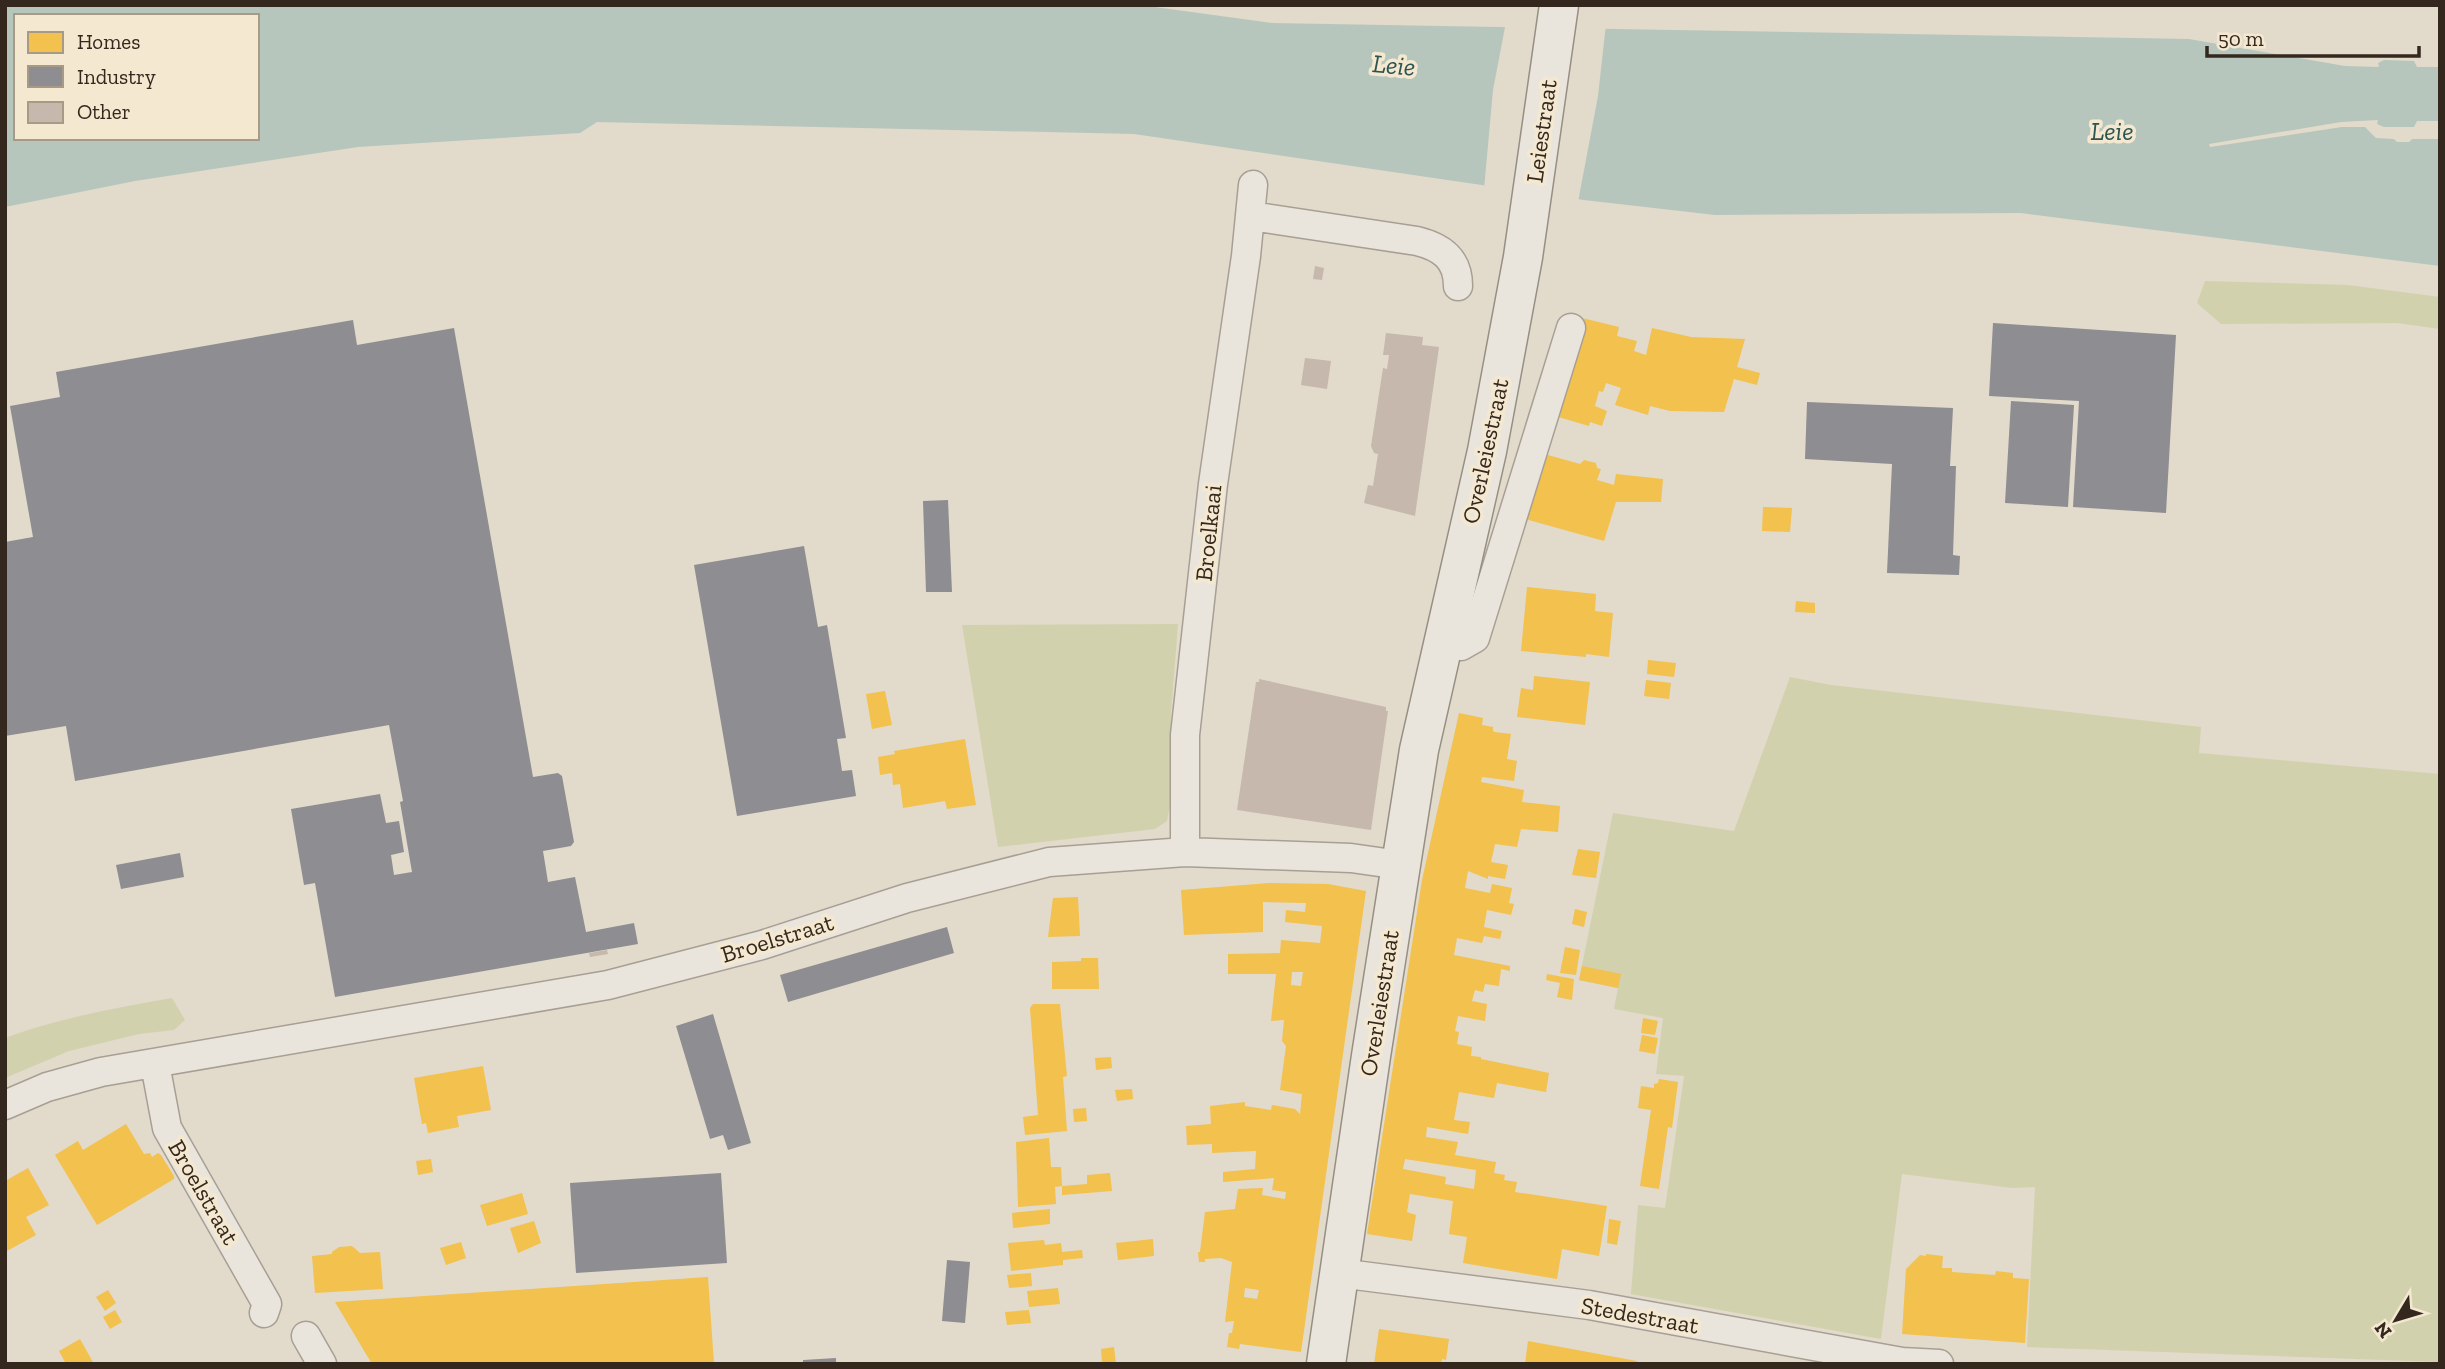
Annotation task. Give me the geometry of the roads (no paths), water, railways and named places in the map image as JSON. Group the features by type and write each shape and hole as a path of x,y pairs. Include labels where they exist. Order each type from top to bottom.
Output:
{"main road":[{"name":"Leiestraat","path":"1523,257 1559,5"},
{"name":"Overleiestraat","path":"1326,1364 1419,750 1487,451 1523,257"}],"street":[{"name":"Broelkaai","path":"1185,852 1185,735 1213,484 1251,216 1253,185"},
{"path":"1251,216 1434,245 1453,262 1458,286"},
{"name":"Overleiestraat","path":"1443,643 1461,646 1475,638 1571,328"},
{"name":"Broelstraat","path":"5,1105 47,1087 101,1072 608,985 762,945 907,898 1049,862 1185,852 1351,858 1400,865"},
{"name":"Broelstraat","path":"155,1064 167,1128 267,1304 264,1313"},
{"name":"Stedestraat","path":"1339,1273 1589,1305 1890,1360 1939,1364"},
{"path":"306,1336 322,1364"}],"water":[{"name":"Leie","path":"5,5 1140,5 1272,23 2189,39 2345,66 2379,67 2378,63 2384,60 2414,61 2417,67 2440,67 2440,121 2417,121 2414,127 2384,127 2377,124 2378,120 2341,122 2209,144 2210,147 2342,127 2365,127 2376,138 2394,139 2397,142 2440,139 2440,266 2021,213 1715,215 1584,200 1134,134 597,122 580,133 358,147 135,181 5,207"}]}
